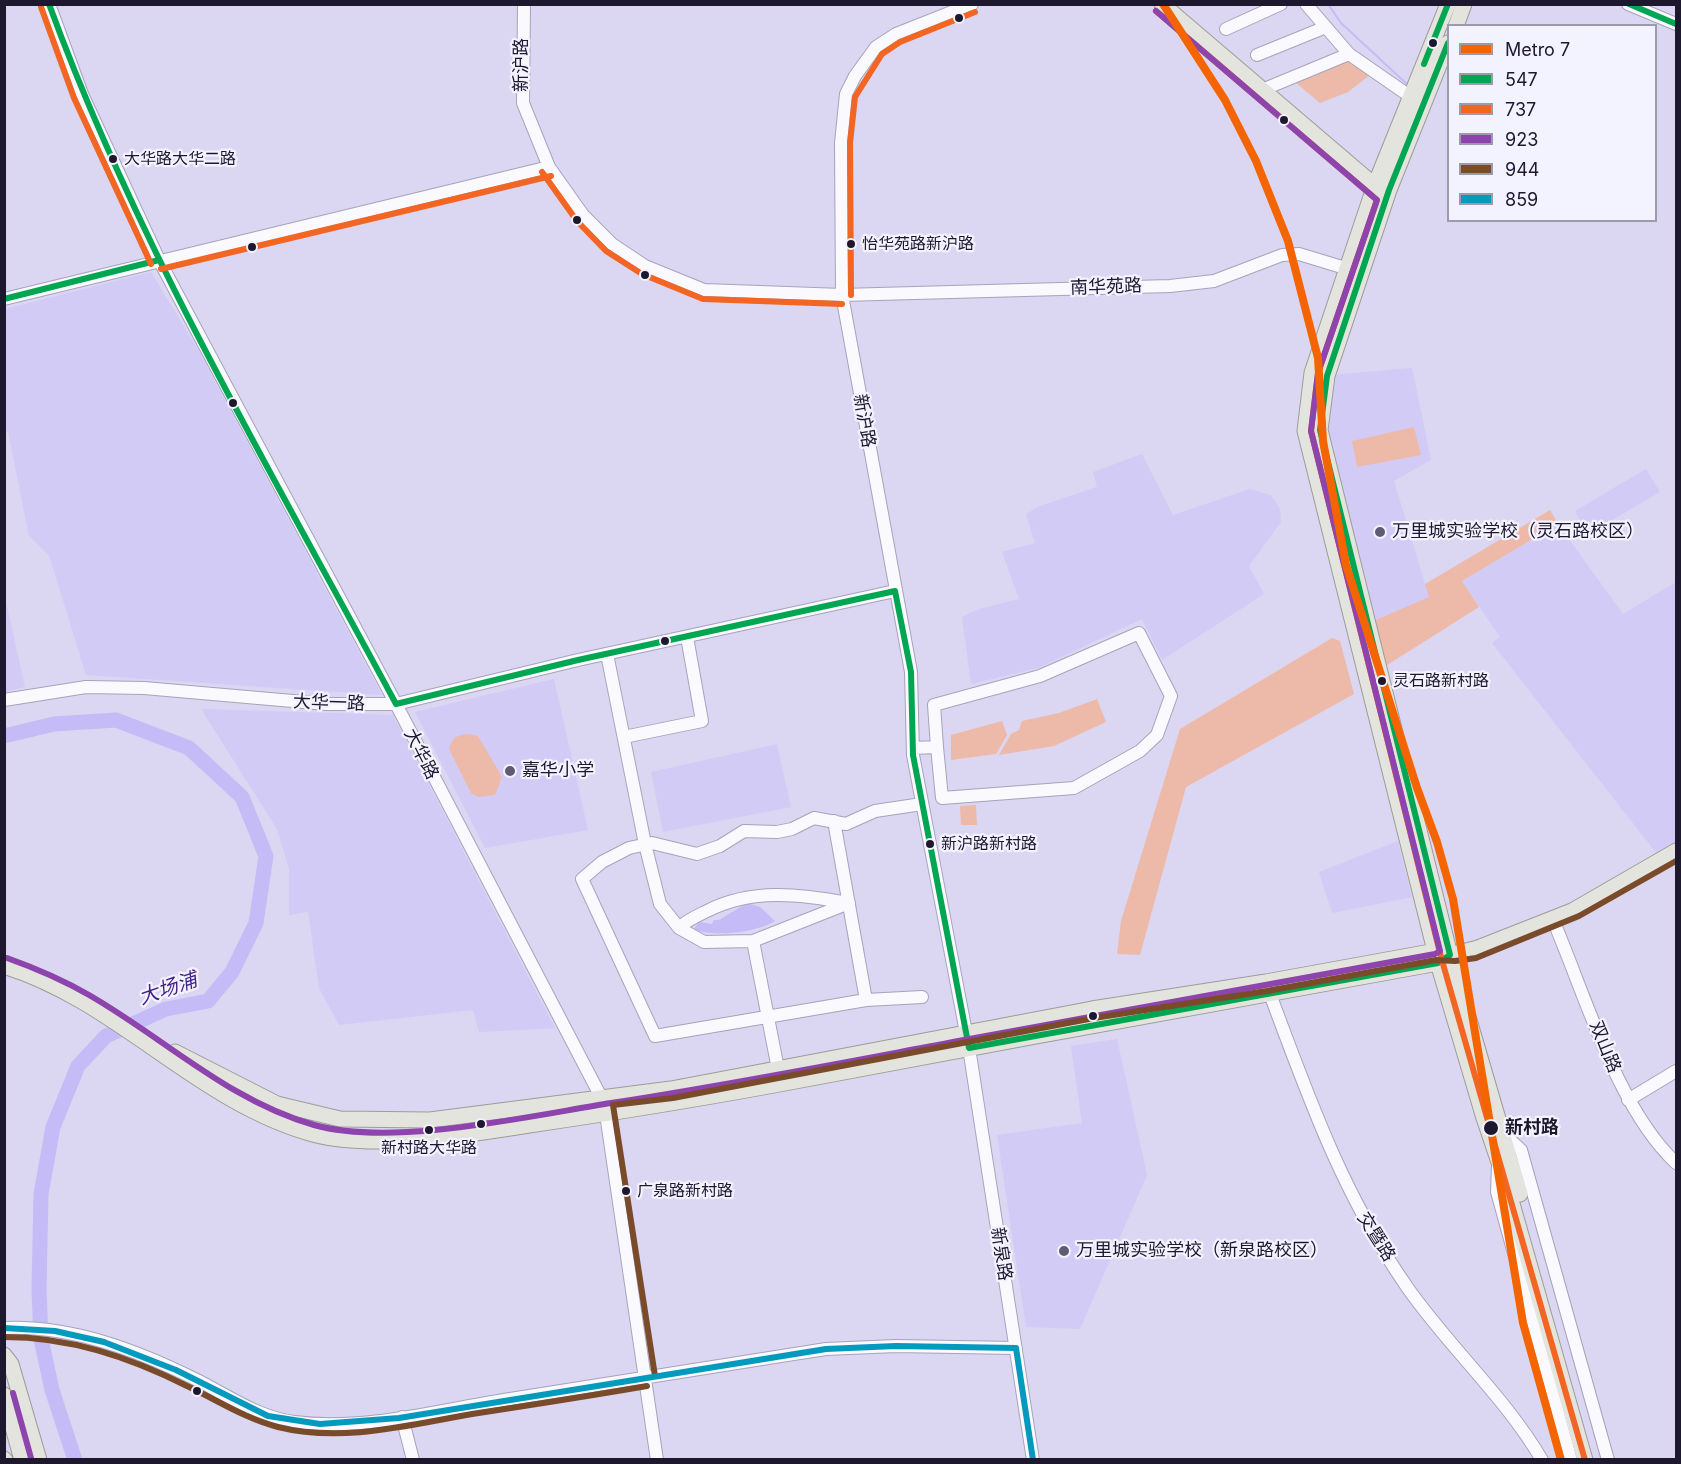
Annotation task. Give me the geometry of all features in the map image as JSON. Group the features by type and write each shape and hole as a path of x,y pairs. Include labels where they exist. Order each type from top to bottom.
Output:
{"main road":[{"path":"1162,4 1376,185 1387,198"},
{"path":"1448,4 1376,185 1327,376 1320,430 1441,956 1498,1160 1595,1460"},
{"path":"1457,24 1464,4"},
{"path":"1354,271 1387,198 1447,48"},
{"path":"4,955 37,966 156,1044 245,1108 315,1135 386,1141 483,1132 606,1114 968,1041 1478,948 1553,920 1595,900 1677,851"},
{"path":"1441,956 1502,1132 1563,1365 1585,1460"},
{"path":"4,966 36,976 104,1010"},
{"path":"156,1044 277,1104 340,1119 430,1120 671,1089 778,1069 968,1041"},
{"path":"4,1355 11,1364 39,1460"},
{"path":"4,1395 22,1460"}],"street":[{"name":"大华路","path":"49,4 82,94 159,260 396,704 601,1097 606,1114 657,1460"},
{"name":"新沪路","path":"524,4 523,103 549,167 583,215 612,244 645,266 704,290 842,295 911,672 913,748 922,804 968,1041"},
{"path":"842,295 841,143 846,94 855,76 876,47 896,34 972,4"},
{"path":"1226,29 1281,4"},
{"path":"1306,4 1349,54 1411,98"},
{"path":"1628,4 1677,24"},
{"path":"1257,55 1326,27"},
{"path":"1262,90 1349,54"},
{"path":"4,299 549,167"},
{"name":"南华苑路","path":"842,295 1170,286 1214,281 1282,255 1299,254 1354,271"},
{"name":"大华一路","path":"4,700 86,687 144,688 327,704 396,704 607,654 895,591"},
{"path":"1139,633 1172,696 1157,735 1140,751 1074,788 942,798 937,747 934,705 1040,676 1139,633"},
{"path":"624,737 702,721 687,637"},
{"path":"607,654 645,844 660,904 679,928 704,942 753,941 849,903"},
{"path":"913,748 937,747"},
{"path":"922,804 874,811 846,824 814,818 784,831 744,831 720,846 697,854 680,851 665,844 645,844 629,848 602,862 582,879 655,1036 866,1000 922,997"},
{"path":"834,821 866,1000"},
{"path":"679,928 713,908 741,898 804,895 849,903"},
{"name":"双山路","path":"1553,920 1628,1100 1653,1138 1677,1163"},
{"path":"753,941 778,1069"},
{"name":"交暨路","path":"1268,988 1334,1162 1361,1214 1429,1317 1522,1430 1542,1460"},
{"name":"新泉路","path":"968,1041 1033,1460"},
{"path":"1628,1100 1677,1071"},
{"path":"1502,1132 1521,1150 1608,1460"},
{"path":"1498,1160 1497,1192 1571,1460"},
{"path":"4,1328 56,1330 97,1340 142,1356 199,1382 249,1409 291,1421 329,1426 402,1417 826,1349 885,1346 1016,1348"},
{"path":"402,1417 413,1460"}],"shaded area":[{"path":"1349,60 1370,75 1348,92 1320,103 1295,82"},
{"path":"151,272 200,353 382,695 86,675 49,555 29,536 8,432 5,432 5,309"},
{"name":"万里城实验学校（灵石路校区）","path":"1412,368 1431,460 1394,481 1429,597 1373,621 1326,430 1332,375"},
{"path":"1414,427 1421,455 1357,467 1352,441"},
{"path":"1142,454 1173,515 1250,489 1271,495 1280,509 1281,522 1249,566 1264,594 1162,660 1142,619 1038,668 971,684 962,617 979,609 1019,599 1002,552 1035,543 1026,514 1040,506 1097,487 1093,472"},
{"path":"1646,469 1660,492 1588,534 1575,511"},
{"path":"1550,510 1558,524 1462,581 1479,607 1384,667 1373,621 1429,597 1425,584"},
{"path":"1558,524 1623,614 1676,582 1676,842 1657,854 1492,643 1500,637 1462,581"},
{"path":"5,597 25,687 4,692"},
{"path":"1332,638 1340,641 1354,694 1186,787 1140,955 1117,954 1121,921 1180,729"},
{"name":"嘉华小学","path":"554,679 588,830 485,848 415,712"},
{"path":"1097,699 1106,722 1054,746 999,755 1011,734 1019,730 1022,721 1059,713"},
{"path":"201,709 393,715 555,1028 479,1032 473,1010 339,1025 319,988 308,912 289,915 289,869 277,829"},
{"path":"1002,721 1007,735 996,754 951,760 951,735"},
{"path":"468,734 478,736 502,777 495,795 478,797 471,793 449,749 455,738"},
{"path":"777,744 791,807 663,832 651,772"},
{"path":"976,805 977,825 961,825 960,806"},
{"path":"1398,841 1412,897 1332,913 1319,872"},
{"path":"747,903 760,907 775,921 747,931 712,933 694,929 699,922 712,924 714,920 719,920"},
{"name":"万里城实验学校（新泉路校区）","path":"1117,1039 1147,1175 1080,1329 1026,1327 997,1135 1082,1123 1071,1046"}],"waterway":[{"path":"1328,4 1341,23 1408,85"},
{"name":"大场浦","path":"4,736 54,724 116,720 189,748 242,797 266,856 256,923 232,972 208,1001 166,1009 106,1036 78,1066 53,1127 41,1194 39,1290 41,1339 52,1390 75,1460"}],"metro line":[{"name":"7","path":"1163,4 1225,100 1256,161 1288,241 1318,358 1323,441 1346,565 1417,788 1437,842 1453,899 1523,1323 1561,1460"}],"transit line":[{"name":"547","path":"49,4 84,95 166,273 256,447 396,704"},
{"name":"547","path":"1424,64 1448,4"},
{"name":"547","path":"1629,4 1676,24"},
{"name":"737","path":"41,7 74,98 151,264"},
{"name":"737","path":"1156,11 1377,200 1318,373 1311,431 1441,957 1585,1460"},
{"name":"923","path":"7,958 69,984 89,995 225,1085 254,1101 314,1125 346,1131 382,1133 461,1127 699,1089 1435,954 1440,951 1311,431 1318,373 1377,200 1156,11"},
{"name":"737","path":"851,295 850,143 855,97 882,54 900,42 975,12"},
{"name":"547","path":"895,591 911,672 913,755 969,1048 1438,963 1450,955 1320,430 1327,376 1389,190 1447,45"},
{"name":"737","path":"542,172 577,221 606,251 642,274 703,299 842,304"},
{"name":"737","path":"161,269 551,176"},
{"name":"547","path":"4,299 159,260"},
{"name":"547","path":"396,704 578,660 895,591"},
{"name":"944","path":"655,1376 613,1105 673,1098 1094,1018 1267,991 1436,960 1455,961 1476,958 1579,916 1676,861"},
{"name":"859","path":"4,1328 55,1331 104,1342 176,1370 268,1416 320,1424 399,1418 826,1349 896,1346 1016,1348"},
{"name":"944","path":"4,1337 52,1341 98,1351 143,1366 255,1419 278,1427 326,1433 375,1431 647,1386"},
{"name":"859","path":"1016,1348 1033,1460"},
{"name":"923","path":"13,1393 31,1458"}],"place":[{"name":"大华路大华二路","path":"113,159"},
{"name":"怡华苑路新沪路","path":"851,244"},
{"name":"万里城实验学校（灵石路校区）","path":"1380,532"},
{"name":"灵石路新村路","path":"1382,681"},
{"name":"嘉华小学","path":"510,771"},
{"name":"新沪路新村路","path":"930,844"},
{"name":"新村路","path":"1491,1128"},
{"name":"新村路大华路","path":"429,1130"},
{"name":"广泉路新村路","path":"626,1191"},
{"name":"万里城实验学校（新泉路校区）","path":"1064,1251"}]}
